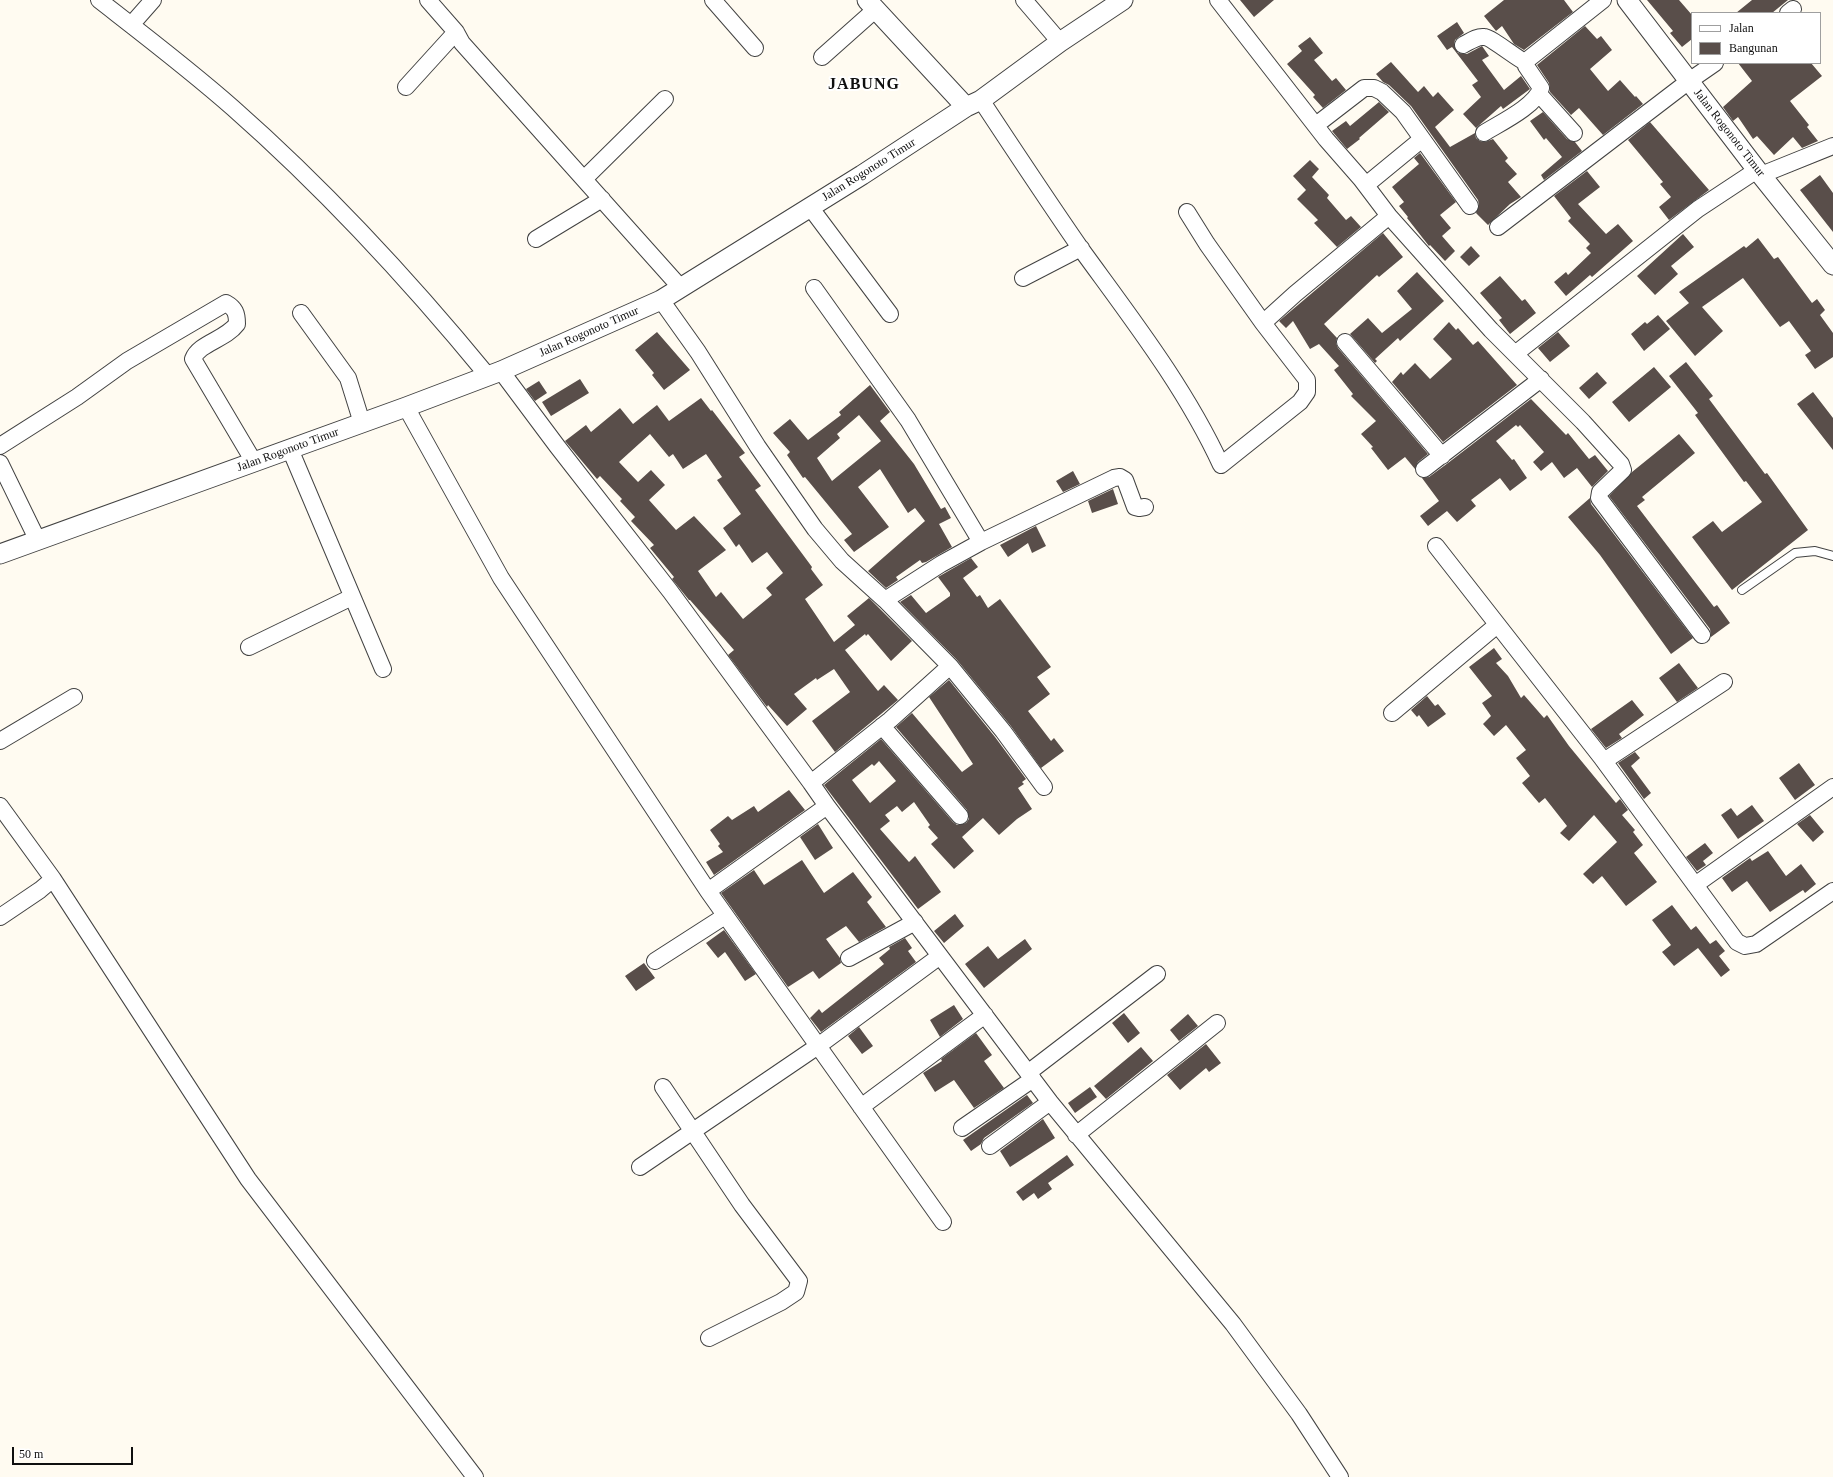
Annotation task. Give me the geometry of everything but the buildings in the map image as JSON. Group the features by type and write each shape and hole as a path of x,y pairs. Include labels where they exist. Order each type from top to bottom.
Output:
{"street":[{"path":"99,0 180,63 234,109 308,178 495,373 557,446 670,591 827,806 1050,1102 1233,1324 1299,1414 1340,1477"},
{"path":"131,25 153,0"},
{"path":"428,0 456,32 462,44 540,132 602,198 681,288"},
{"path":"713,0 755,48"},
{"path":"1024,0 1060,42"},
{"name":"Jalan Rogonoto Timur","path":"0,554 37,539 362,423 495,373 661,300 973,104 1060,42 1123,0"},
{"path":"1218,0 1326,139 1366,185 1389,216 1491,330 1594,433 1621,464 1623,470 1600,492 1599,498 1702,635"},
{"path":"1525,62 1603,0"},
{"name":"Jalan Rogonoto Timur","path":"1627,0 1759,172 1833,265"},
{"path":"822,57 871,5 973,104 1142,331 1193,411 1221,465 1300,402 1307,392 1307,380 1263,323 1207,244 1187,212"},
{"path":"406,87 456,32"},
{"path":"1463,45 1484,36 1492,40 1515,58 1525,62 1541,88 1539,94 1520,111 1484,133"},
{"path":"1498,227 1689,81 1714,64"},
{"path":"1316,125 1364,88 1374,88 1382,92 1402,112 1470,206"},
{"path":"1539,94 1574,133"},
{"path":"584,179 665,99"},
{"path":"1366,185 1422,139"},
{"path":"1515,354 1698,209 1759,172 1833,146"},
{"path":"536,239 602,198"},
{"path":"810,207 890,314"},
{"path":"1263,323 1295,294 1389,216"},
{"path":"1023,278 1081,248"},
{"path":"814,288 908,420 980,542"},
{"path":"661,300 698,352 758,447 815,529 842,561 885,600 950,666 1003,731 1044,787"},
{"path":"0,446 77,397 127,361 226,302 233,307 237,314 237,324 231,332 200,349 195,353 193,359 254,462"},
{"path":"301,313 348,378 362,423"},
{"path":"1345,342 1442,456"},
{"path":"1424,469 1541,379"},
{"path":"406,407 501,578 725,916 943,1222"},
{"path":"290,449 383,669"},
{"path":"0,464 37,539"},
{"path":"885,600 941,564 980,542 1120,477 1125,480 1135,507 1145,507"},
{"path":"1436,546 1604,761 1737,942 1745,946 1756,944 1833,891"},
{"path":"249,647 352,597"},
{"path":"1392,713 1497,625"},
{"path":"811,783 882,726 950,666"},
{"path":"1604,761 1724,682"},
{"path":"0,741 74,697"},
{"path":"882,726 960,816"},
{"path":"1695,885 1831,791"},
{"path":"0,806 53,879 248,1179 475,1477"},
{"path":"708,891 827,806"},
{"path":"0,917 40,890 53,879"},
{"path":"655,961 725,916"},
{"path":"849,958 915,922"},
{"path":"640,1166 818,1046 940,956"},
{"path":"962,1128 1157,974"},
{"path":"861,1107 985,1015"},
{"path":"1076,1135 1217,1023"},
{"path":"662,1087 742,1205 799,1281 796,1292 781,1302 708,1338"},
{"path":"990,1146 1050,1102"}],"lane":[{"path":"1742,590 1795,553 1815,551 1833,556"}],"district":[{"name":"JABUNG","path":"864,85"}]}
